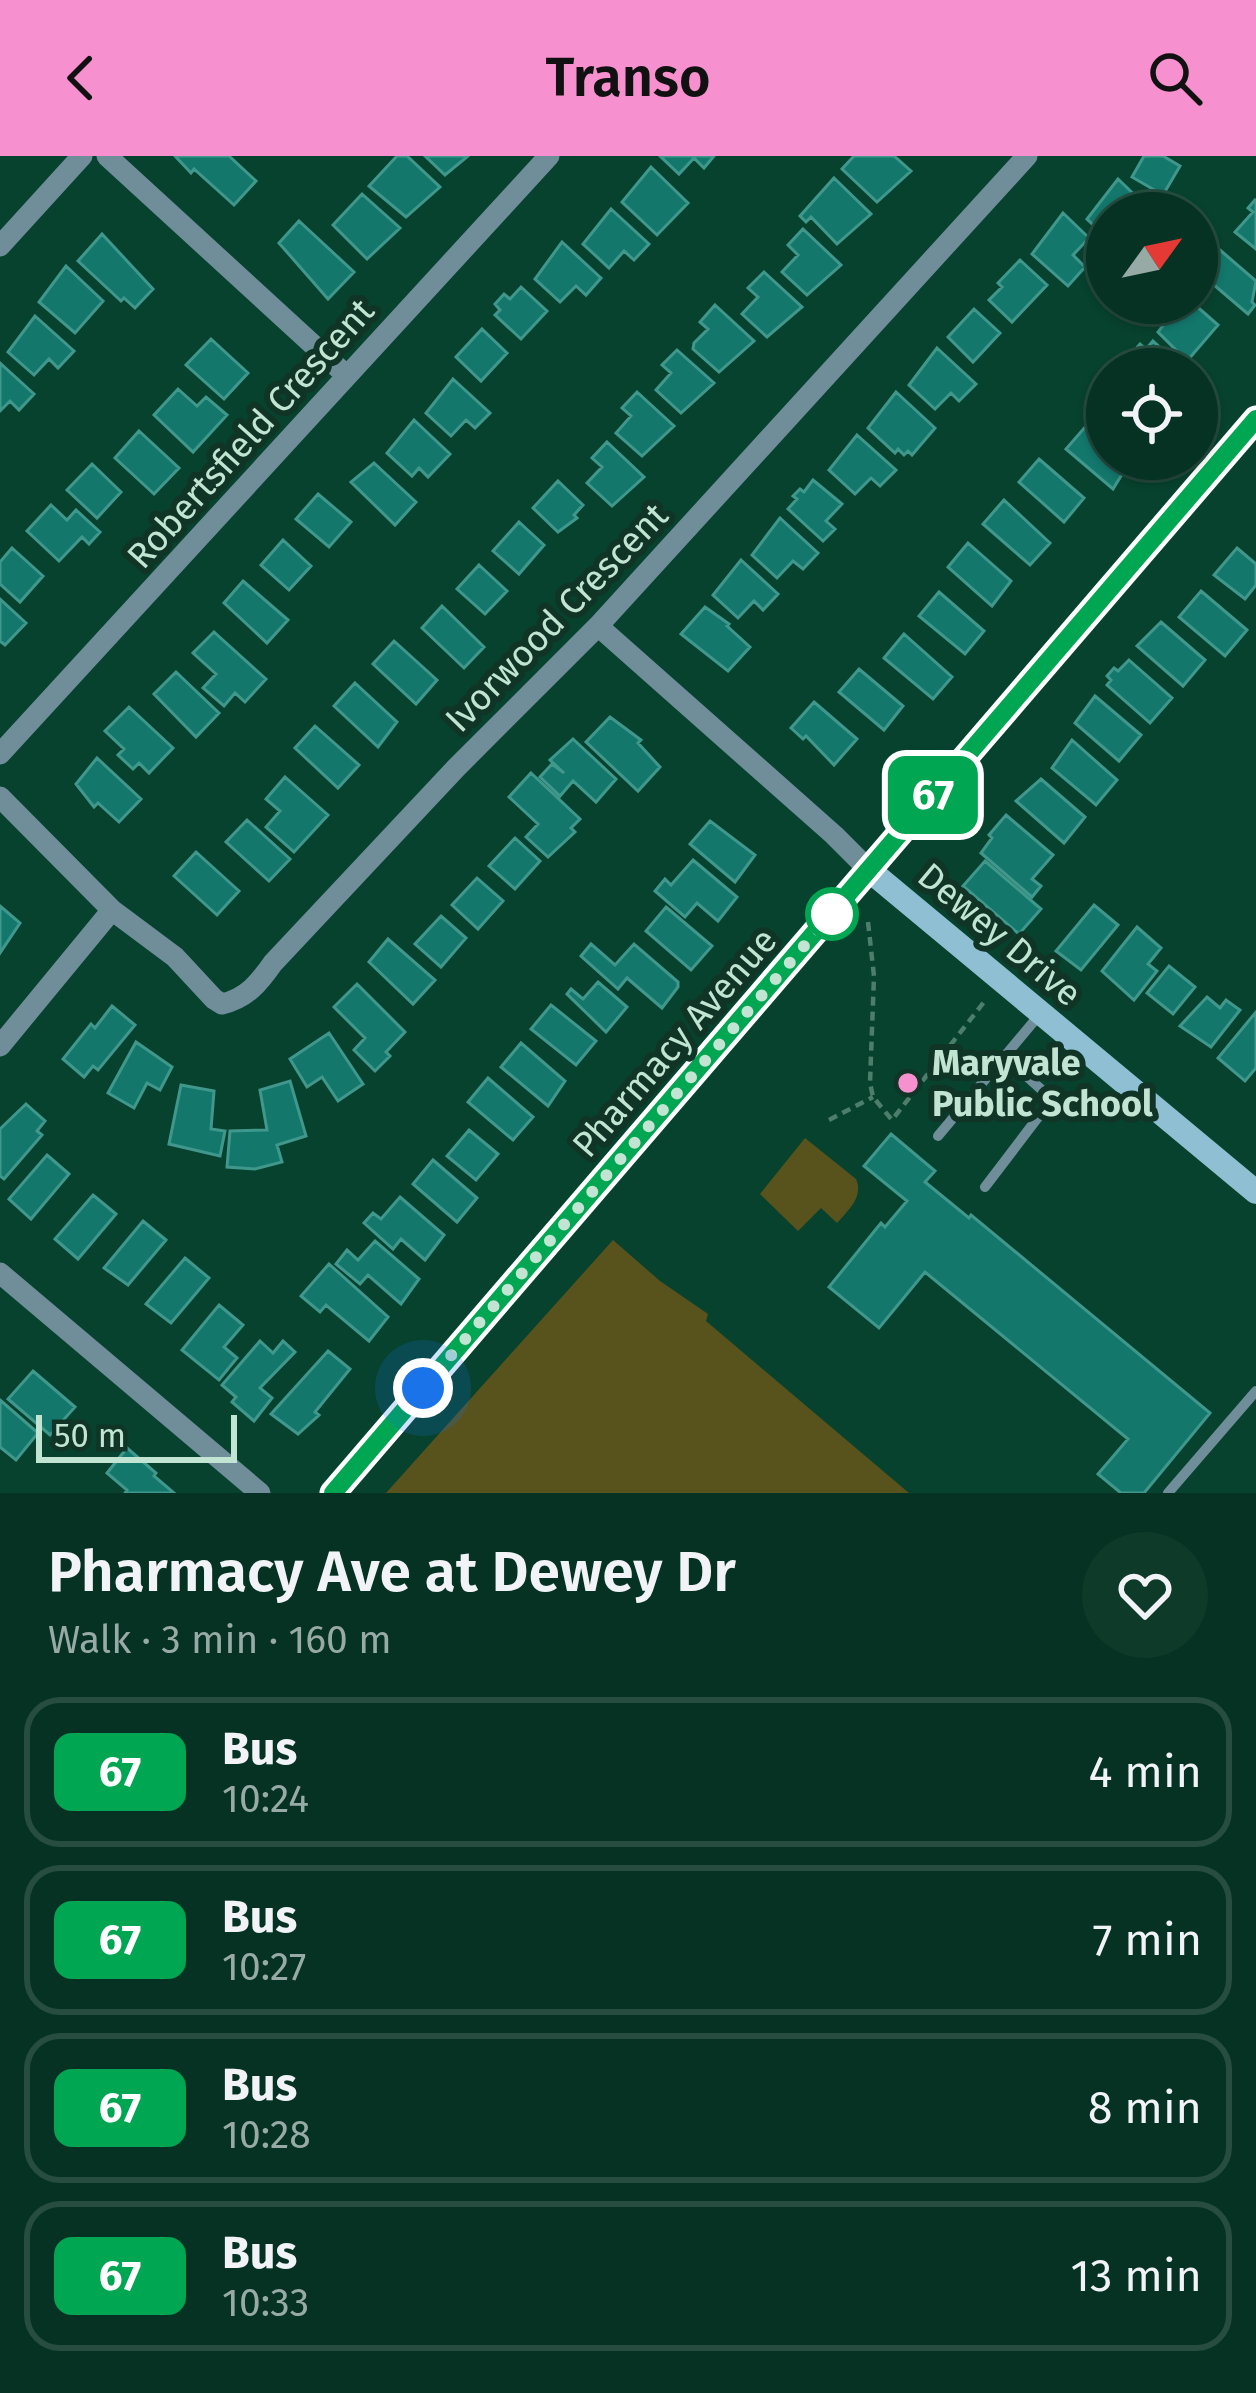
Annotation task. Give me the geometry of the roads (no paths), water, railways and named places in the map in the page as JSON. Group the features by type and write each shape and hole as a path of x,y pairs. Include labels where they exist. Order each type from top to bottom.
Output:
{"street":[{"path":"0,246 82,156"},
{"path":"106,156 346,376"},
{"name":"Robertsfield Crescent","path":"0,754 549,156"},
{"name":"Ivorwood Crescent","path":"112,910 175,957 222,1004 255,988 456,768 598,626 1027,156"},
{"name":"Pharmacy Avenue","path":"333,1493 1256,418"},
{"name":"Dewey Drive","path":"598,626 869,871 1256,1192"},
{"path":"0,797 112,910 0,1046"},
{"path":"1,1274 260,1493"}],"lane":[{"path":"938,1136 1040,1014"},
{"path":"985,1187 1052,1099 1004,1057"},
{"path":"1168,1493 1256,1391"}],"place":[{"name":"Maryvale Public School","path":"908,1083"}]}
